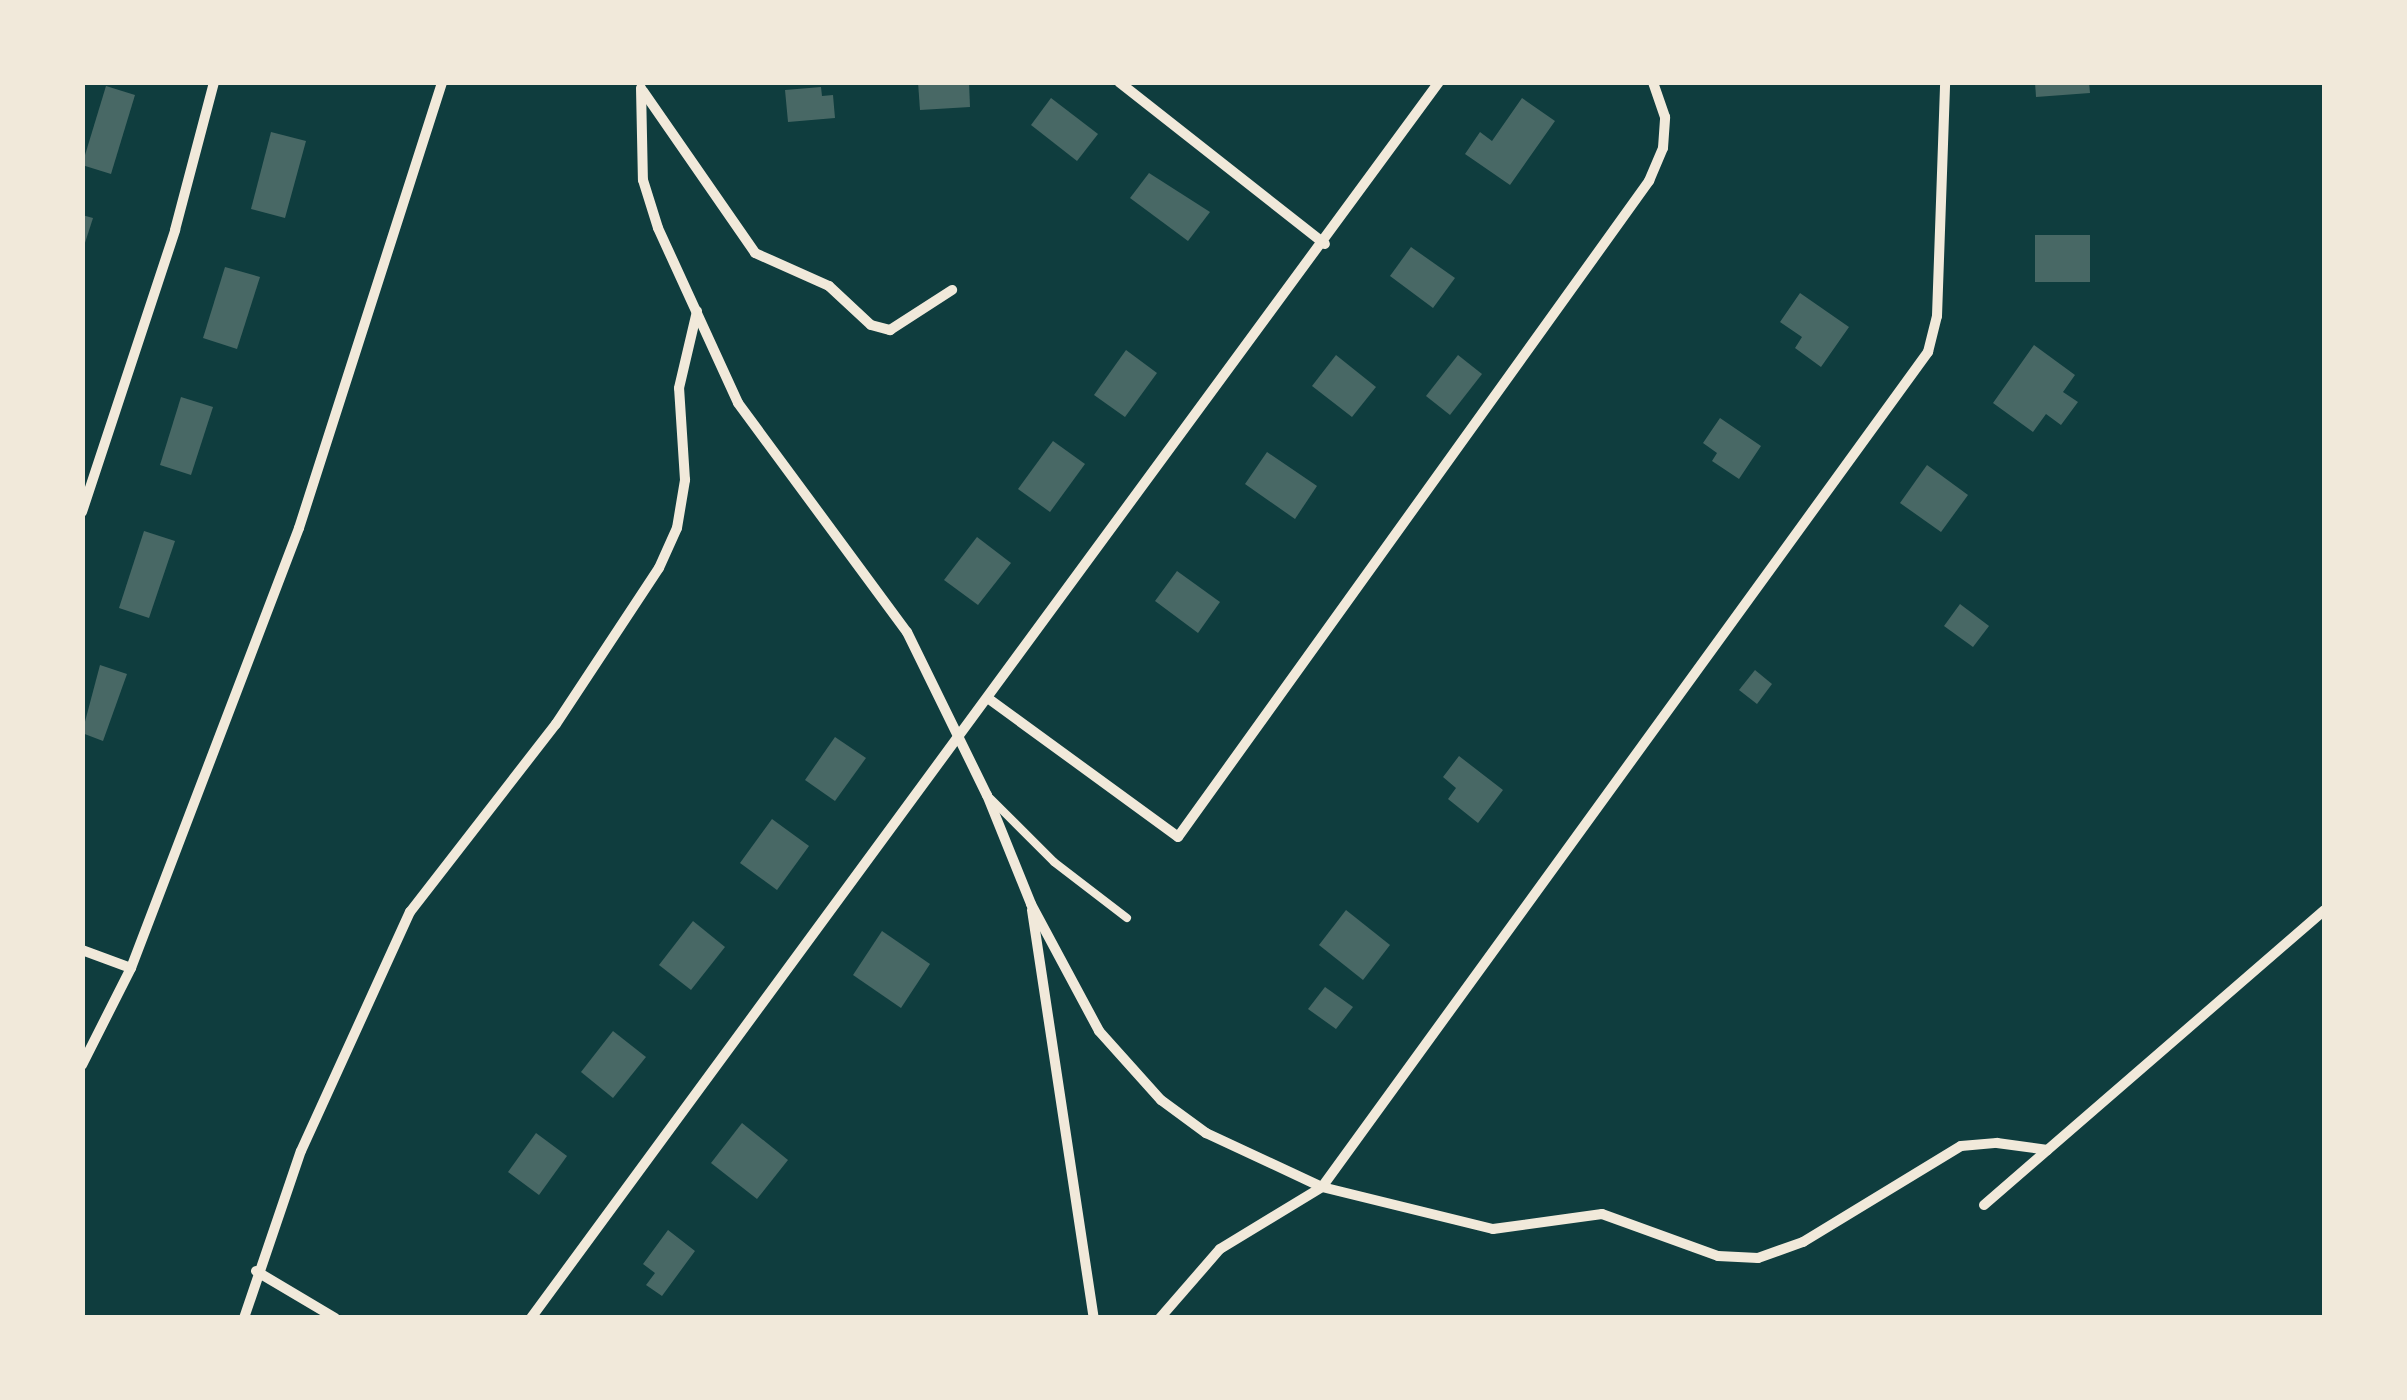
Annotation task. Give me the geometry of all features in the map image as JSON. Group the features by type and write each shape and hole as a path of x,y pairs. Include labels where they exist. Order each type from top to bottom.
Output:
{"street":[{"path":"82,512 175,230 214,82"},
{"path":"82,1065 131,968 299,528 442,82"},
{"path":"1120,82 1325,244"},
{"path":"531,1318 1325,244 1439,82"},
{"path":"989,699 1178,837 1648,181 1662,148 1665,118 1653,82"},
{"path":"1160,1318 1220,1249 1322,1187 1928,352 1937,316 1945,82"},
{"path":"640,85 644,180 738,402 907,632 987,795 1031,904 1099,1031 1161,1100 1206,1133 1322,1187 1494,1228 1602,1214 1718,1256 1758,1258 1802,1242 1961,1146 2048,1150"},
{"path":"640,85 755,253 829,286 871,325 890,330 952,290"},
{"path":"244,1318 256,1271 301,1151 410,912 556,724 659,568 677,528 685,480 679,388 697,311"},
{"path":"1031,904 1094,1318"},
{"path":"1984,1205 2324,910"},
{"path":"82,950 131,968"},
{"path":"256,1271 334,1318"}],"lane":[{"path":"987,795 1054,862 1127,918"}],"building":[{"path":"918,82 969,82 970,107 920,110"},
{"path":"2035,82 2089,82 2090,93 2036,97"},
{"path":"106,86 135,95 111,174 82,165"},
{"path":"821,87 822,96 833,95 835,118 788,122 785,90"},
{"path":"1051,98 1098,134 1077,161 1031,125"},
{"path":"1522,98 1555,121 1510,185 1465,154 1480,132 1492,141"},
{"path":"271,132 306,141 285,218 251,209"},
{"path":"1149,173 1210,212 1188,241 1130,198"},
{"path":"82,215 93,218 83,249 82,249"},
{"path":"2035,235 2090,235 2090,282 2035,282"},
{"path":"1411,247 1455,278 1433,308 1390,276"},
{"path":"225,267 260,277 237,349 203,338"},
{"path":"1800,293 1849,327 1821,367 1795,348 1802,337 1780,322"},
{"path":"2034,345 2075,375 2063,392 2078,402 2061,425 2046,414 2033,432 1993,403"},
{"path":"1126,350 1157,373 1125,417 1094,395"},
{"path":"1336,355 1376,387 1352,417 1312,386"},
{"path":"1458,355 1482,374 1450,415 1426,396"},
{"path":"181,397 213,407 191,475 160,465"},
{"path":"1720,418 1761,446 1739,479 1712,461 1717,453 1703,443"},
{"path":"1053,441 1085,464 1050,512 1018,489"},
{"path":"1267,452 1317,486 1295,519 1245,484"},
{"path":"1927,465 1968,495 1941,532 1900,503"},
{"path":"144,531 175,541 149,618 119,608"},
{"path":"977,537 1011,563 978,605 944,580"},
{"path":"1177,571 1220,602 1198,633 1155,601"},
{"path":"1960,604 1989,626 1973,647 1944,626"},
{"path":"100,665 127,674 103,741 82,733"},
{"path":"1755,670 1772,684 1757,704 1739,690"},
{"path":"835,737 866,758 835,801 805,780"},
{"path":"1459,756 1503,790 1478,823 1448,799 1456,788 1443,777"},
{"path":"772,819 809,846 777,890 740,863"},
{"path":"1346,910 1390,945 1363,980 1319,945"},
{"path":"693,921 725,947 691,990 659,965"},
{"path":"882,931 930,964 901,1008 853,975"},
{"path":"1325,987 1353,1007 1336,1029 1308,1009"},
{"path":"613,1031 646,1057 613,1098 581,1072"},
{"path":"742,1123 788,1160 757,1199 711,1163"},
{"path":"536,1133 567,1156 539,1195 508,1172"},
{"path":"668,1230 695,1251 662,1296 646,1285 655,1273 643,1264"}]}
